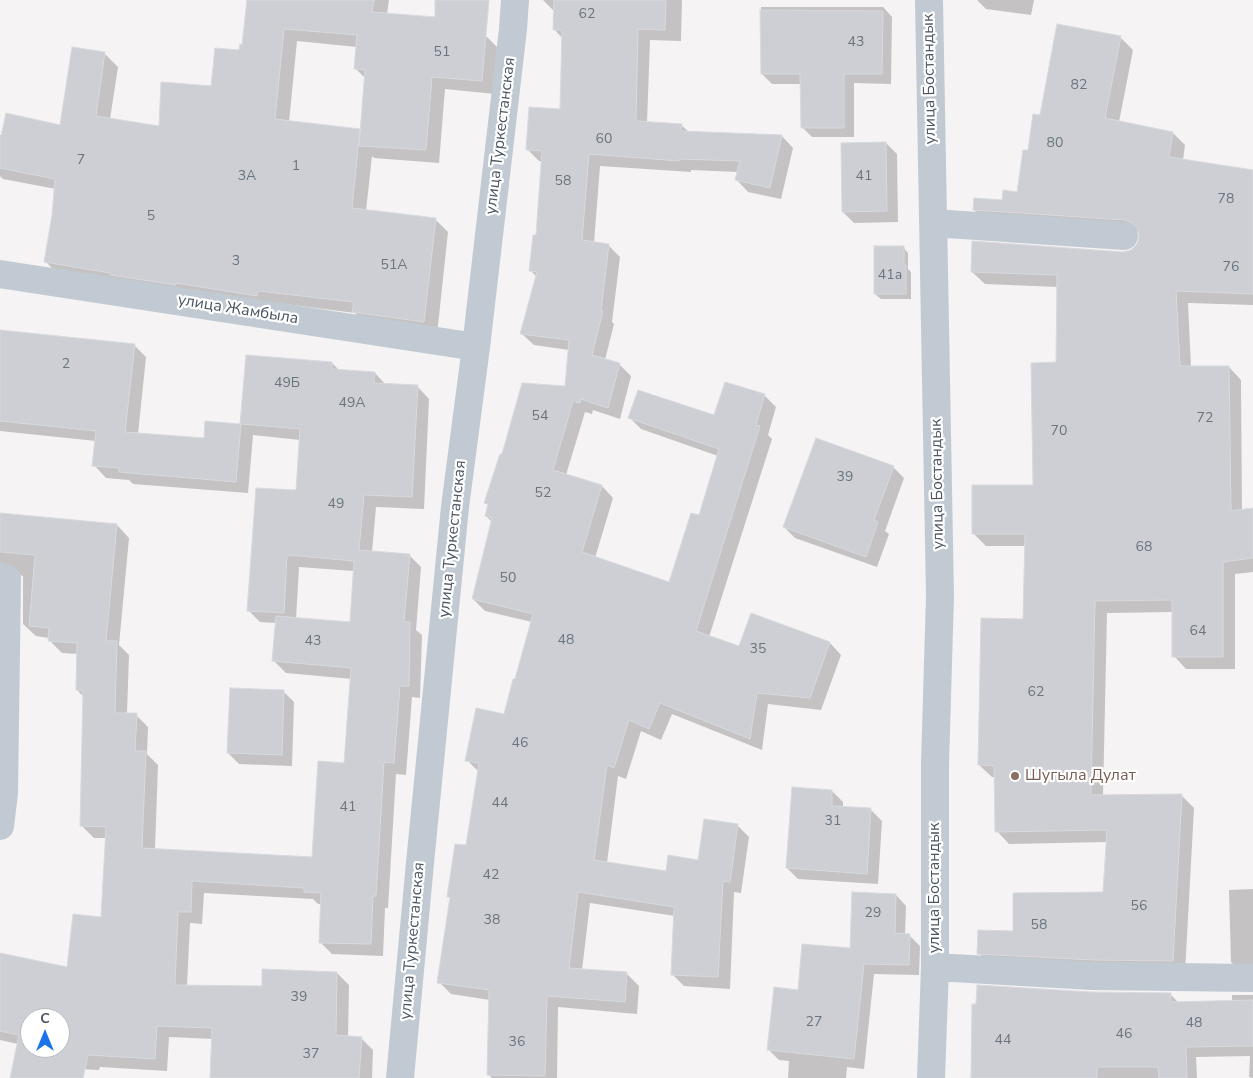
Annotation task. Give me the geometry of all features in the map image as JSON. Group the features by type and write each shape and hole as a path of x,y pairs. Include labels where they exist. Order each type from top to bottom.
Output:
{"street":[{"name":"улица Туркестанская","path":"400,1078 455,507 476,347 515,0"},
{"name":"улица Бостандык","path":"929,0 940,596 935,764 935,967 931,1078"},
{"path":"933,223 1124,236"},
{"name":"улица Жамбыла","path":"0,274 476,347"},
{"path":"0,826 4,793 3,578"},
{"name":"улица Бостандык","path":"935,967 1092,976 1253,978"}],"building":[{"path":"247,0 374,0 372,12 435,17 435,0 489,0 482,81 432,77 426,150 359,146 365,70 354,69 357,35 284,29 275,119 360,129 352,208 436,218 424,322 352,312 354,302 258,291 257,296 110,275 110,273 44,262 52,215 55,179 0,168 0,141 6,113 60,125 72,47 105,52 96,116 159,126 161,82 211,86 215,48 239,50 240,44 242,45"},
{"path":"554,0 666,0 665,30 638,29 636,121 682,124 681,131 782,135 770,188 735,180 740,161 679,159 679,161 589,154 582,240 609,244 601,311 603,311 592,355 620,363 608,408 581,399 580,403 573,401 553,470 602,485 582,552 669,582 691,513 699,515 719,449 628,418 638,390 714,415 725,382 765,394 756,425 760,426 696,631 739,646 751,613 830,642 810,698 757,693 750,739 660,703 649,729 629,720 614,768 607,765 594,860 666,871 668,855 698,860 704,819 738,824 730,882 723,881 718,977 671,975 674,907 578,892 569,968 627,972 625,1002 547,996 545,1076 487,1075 489,990 437,983 450,897 447,897 455,844 466,845 479,763 465,761 476,708 504,714 533,614 472,599 492,518 485,516 488,504 484,503 500,454 502,454 522,383 565,386 569,340 520,334 537,272 529,271 533,235 536,235 542,151 526,150 529,107 560,109 562,30 553,30"},
{"path":"760,10 883,11 882,74 844,74 844,128 801,128 800,74 761,74"},
{"path":"1057,24 1121,36 1105,118 1173,132 1169,157 1253,170 1253,294 1176,291 1180,366 1229,366 1231,511 1253,508 1253,558 1223,562 1223,657 1172,657 1172,600 1095,601 1091,795 1182,794 1173,961 1093,960 977,954 978,930 1013,931 1013,893 1103,892 1107,830 995,832 994,766 978,765 981,618 1023,619 1025,534 972,534 972,485 1033,485 1031,363 1056,362 1057,275 971,272 972,241 1123,252 1131,250 1137,244 1139,238 1138,229 1132,223 1125,220 973,210 974,198 1002,200 1003,190 1017,192 1023,150 1028,150 1033,114 1040,115"},
{"path":"886,142 887,211 842,212 841,143"},
{"path":"874,246 904,246 906,294 874,294"},
{"path":"0,330 135,344 125,432 204,438 205,421 240,424 246,355 332,362 332,369 375,372 374,383 418,385 412,497 364,495 359,550 410,554 404,622 410,622 409,686 400,686 394,763 384,762 376,896 373,896 371,944 319,943 321,893 304,892 304,888 192,881 191,912 178,912 175,985 262,986 262,969 337,972 336,1035 362,1037 359,1078 210,1078 212,1028 157,1026 155,1059 88,1055 83,1078 10,1078 19,1035 0,1031 0,953 67,967 73,914 101,917 106,827 80,826 83,691 76,690 77,643 48,641 49,628 29,626 35,555 0,552 0,513 117,524 106,641 117,641 115,713 137,713 135,751 146,751 142,848 312,857 318,761 344,763 351,668 272,661 276,616 350,622 354,561 287,555 284,613 247,611 256,488 296,490 300,429 241,424 236,482 119,472 119,468 92,466 96,431 0,421"},
{"path":"816,438 894,466 874,520 878,522 866,557 783,527"},
{"path":"230,688 284,690 282,755 227,753"},
{"path":"792,787 832,790 832,806 871,808 867,874 786,868"},
{"path":"852,892 896,894 895,933 910,934 909,965 864,964 854,1059 767,1050 774,987 798,990 802,944 850,948"},
{"path":"977,985 1091,992 1171,993 1170,1002 1253,1000 1253,1046 1186,1047 1187,1078 1159,1078 1158,1067 1097,1067 1097,1078 971,1078 972,1004 976,1004"}],"place":[{"name":"Шугыла Дулат","path":"1015,776"}]}
